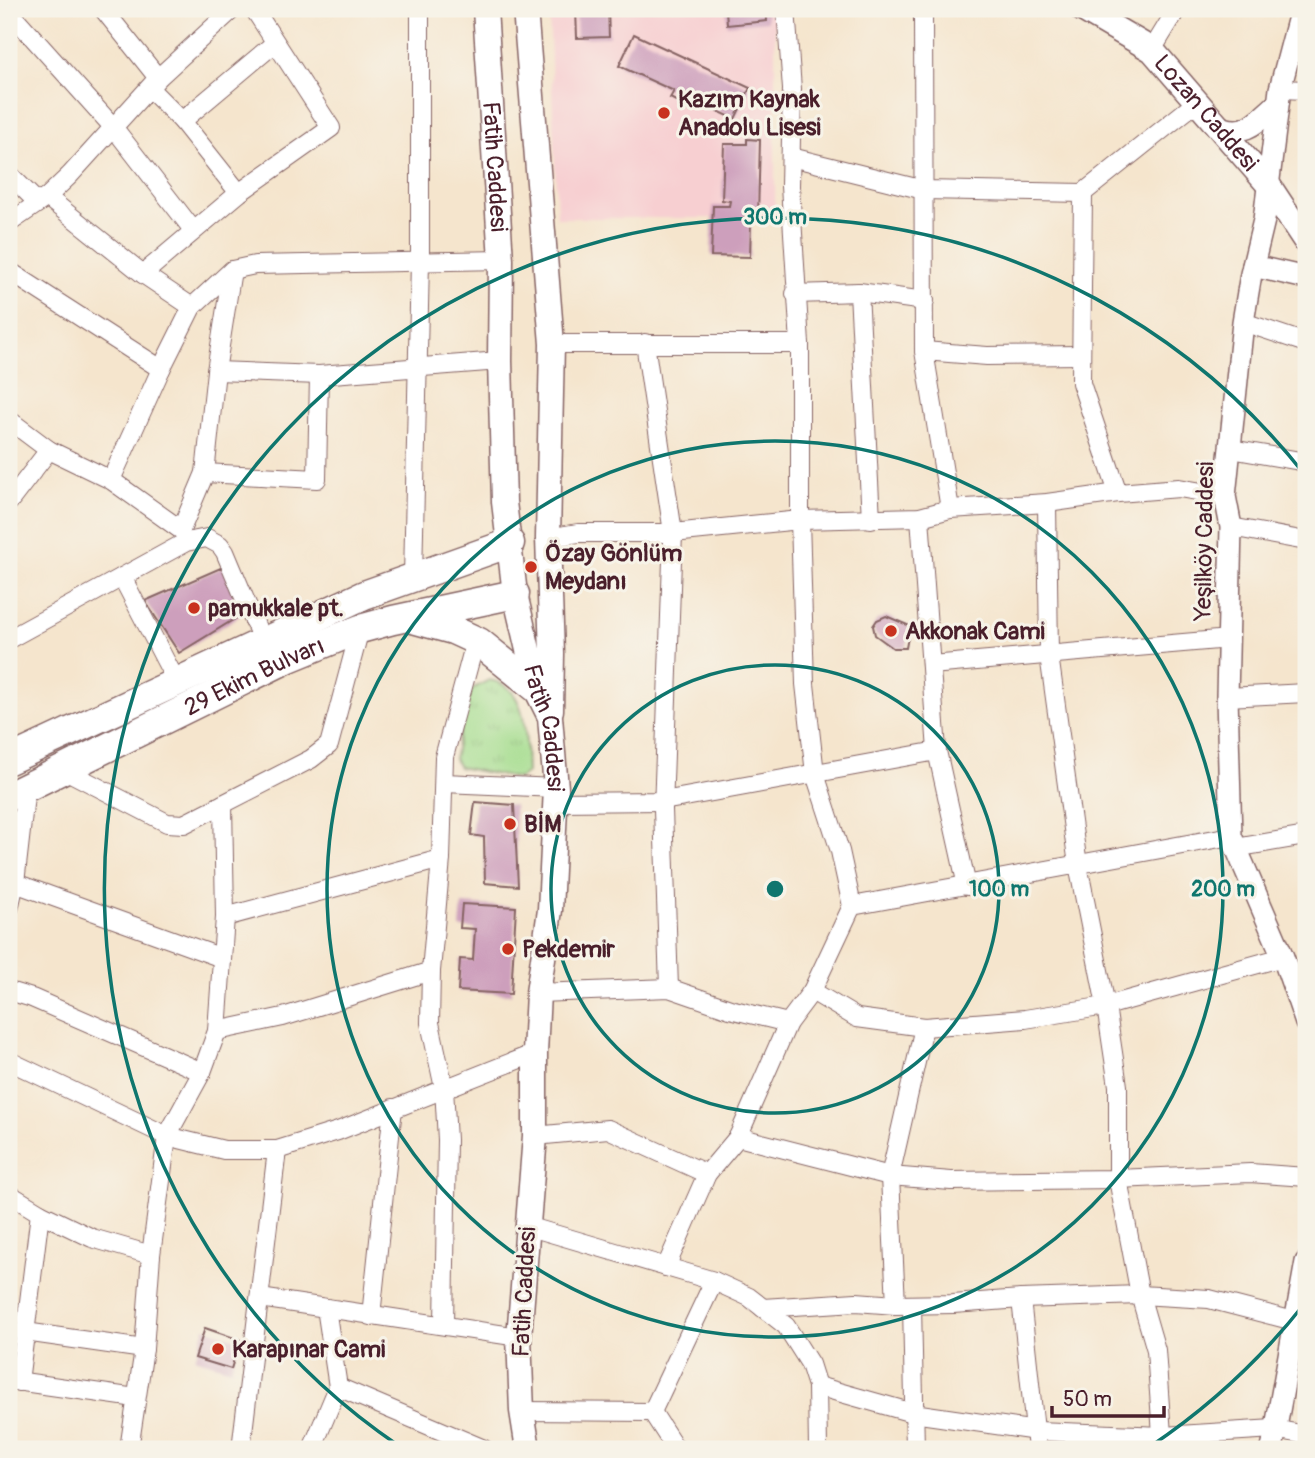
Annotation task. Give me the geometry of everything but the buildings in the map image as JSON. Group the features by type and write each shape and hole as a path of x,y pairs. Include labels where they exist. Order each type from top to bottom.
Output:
{"main road":[{"name":"Fatih Caddesi","path":"525,9 552,344 548,538 552,654 550,717 556,795 550,910 538,993 535,1053 536,1136 519,1337 522,1411 528,1449"},
{"name":"Lozan Caddesi","path":"1082,9 1152,50 1267,183 1306,242"},
{"name":"Fatih Caddesi","path":"485,10 501,260 500,361 504,502 515,594 536,688 550,717"},
{"path":"510,543 548,538"},
{"name":"29 Ekim Bulvarı","path":"9,760 262,640 364,595 510,543"},
{"path":"515,594 549,587"},
{"name":"29 Ekim Bulvarı","path":"18,792 289,658 360,629 515,594"},
{"path":"407,617 453,630 479,642 536,688"}],"street":[{"path":"103,9 154,84 239,193"},
{"path":"9,223 71,175 193,43 233,9"},
{"path":"143,274 193,229 239,193 331,128 254,9"},
{"path":"413,577 419,261 420,9"},
{"path":"666,1267 707,1174 738,1137 788,1023 812,991 852,906 840,851 815,774 805,684 800,520 800,344 795,294 792,89 786,9"},
{"path":"923,9 924,351 950,509"},
{"path":"1152,50 1177,9"},
{"name":"Yeşilköy Caddesi","path":"1301,9 1279,96 1264,220 1243,322 1226,496 1231,527 1227,698 1233,842 1283,957 1306,1023"},
{"path":"11,11 114,128 193,229"},
{"path":"182,121 275,43"},
{"path":"1217,126 1239,132 1252,125 1279,96 1306,90"},
{"path":"791,157 924,190 1083,193 1197,102"},
{"path":"9,174 143,274 192,307"},
{"path":"1083,193 1081,383 1118,493"},
{"path":"111,481 192,307 232,270 255,265 501,260"},
{"path":"1253,265 1306,278"},
{"path":"9,639 122,577 184,536 205,472 216,371 232,270"},
{"path":"9,271 161,369"},
{"path":"795,294 859,292 925,301"},
{"path":"859,292 871,519"},
{"path":"1243,322 1306,342"},
{"path":"552,344 800,344"},
{"path":"645,344 673,533 663,801 669,988"},
{"path":"924,351 987,356 1081,355"},
{"path":"216,371 319,375 500,361"},
{"path":"205,472 317,479 319,375"},
{"path":"9,420 49,450 111,481 184,536 207,538 220,545 262,640"},
{"path":"1231,449 1306,462"},
{"path":"9,502 49,450"},
{"path":"548,538 578,533 673,533 800,520 920,517 950,509 1047,503 1179,488 1226,496"},
{"path":"1047,503 1049,655 1079,865 1118,1086 1118,1179 1140,1294 1156,1350 1163,1443"},
{"path":"920,517 937,751 967,886"},
{"path":"1231,527 1306,541"},
{"path":"122,577 176,681"},
{"path":"63,769 167,823 184,824 311,759 329,746 360,629"},
{"path":"931,665 1229,639"},
{"path":"444,1325 447,1140 444,1088 430,1023 431,971 441,859 444,757 471,657 479,642"},
{"path":"1227,698 1306,693"},
{"path":"444,783 556,795 663,801 937,751"},
{"path":"9,909 15,883 18,792"},
{"path":"130,1449 144,1349 151,1255 167,1136 202,1072 217,1031 225,917 223,804"},
{"path":"852,906 1079,865 1233,842 1306,836"},
{"path":"225,917 441,859"},
{"path":"15,883 222,958"},
{"path":"812,991 857,1018 924,1027 1025,1019 1106,1006 1283,957"},
{"path":"217,1031 283,1017 431,971"},
{"path":"538,993 669,988 730,1009 788,1023"},
{"path":"9,991 32,998 202,1072"},
{"path":"915,1449 914,1413 890,1176 924,1027"},
{"path":"9,1061 167,1136 224,1150 277,1150 338,1130 535,1053"},
{"path":"371,1316 393,1108"},
{"path":"536,1136 608,1129 707,1174"},
{"path":"738,1137 890,1176 951,1181 1118,1179 1250,1173 1306,1177"},
{"path":"241,1449 277,1150"},
{"path":"9,1194 40,1213 92,1238 151,1255"},
{"path":"40,1213 25,1332 14,1381 136,1398"},
{"path":"527,1226 714,1281 750,1297 786,1326 810,1364 817,1386 818,1449"},
{"path":"1273,1439 1300,1322 1306,1262"},
{"path":"652,1412 714,1281"},
{"path":"763,1308 856,1302 904,1305 1140,1294 1209,1298 1300,1322"},
{"path":"260,1298 519,1337"},
{"path":"1021,1299 1037,1449"},
{"path":"312,1449 338,1387 326,1308"},
{"path":"25,1332 144,1349"},
{"path":"817,1386 914,1413 1037,1431 1163,1443 1273,1439 1306,1435"},
{"path":"338,1387 484,1449"},
{"path":"522,1411 652,1412"},
{"path":"652,1412 676,1449"}],"shaded area":[{"name":"Kazım Kaynak Anadolu Lisesi","path":"549,9 775,9 775,218 557,218"}],"green space":[{"path":"489,680 503,684 512,693 523,717 527,773 519,779 459,767 454,759 464,711 472,689"}],"place":[{"name":"Kazım Kaynak Anadolu Lisesi","path":"664,113"},
{"name":"Özay Gönlüm Meydanı","path":"531,567"},
{"name":"pamukkale pt.","path":"194,608"},
{"name":"Akkonak Cami","path":"891,631"},
{"name":"BİM","path":"510,824"},
{"name":"Pekdemir","path":"508,949"},
{"name":"Karapınar Cami","path":"218,1349"}]}
